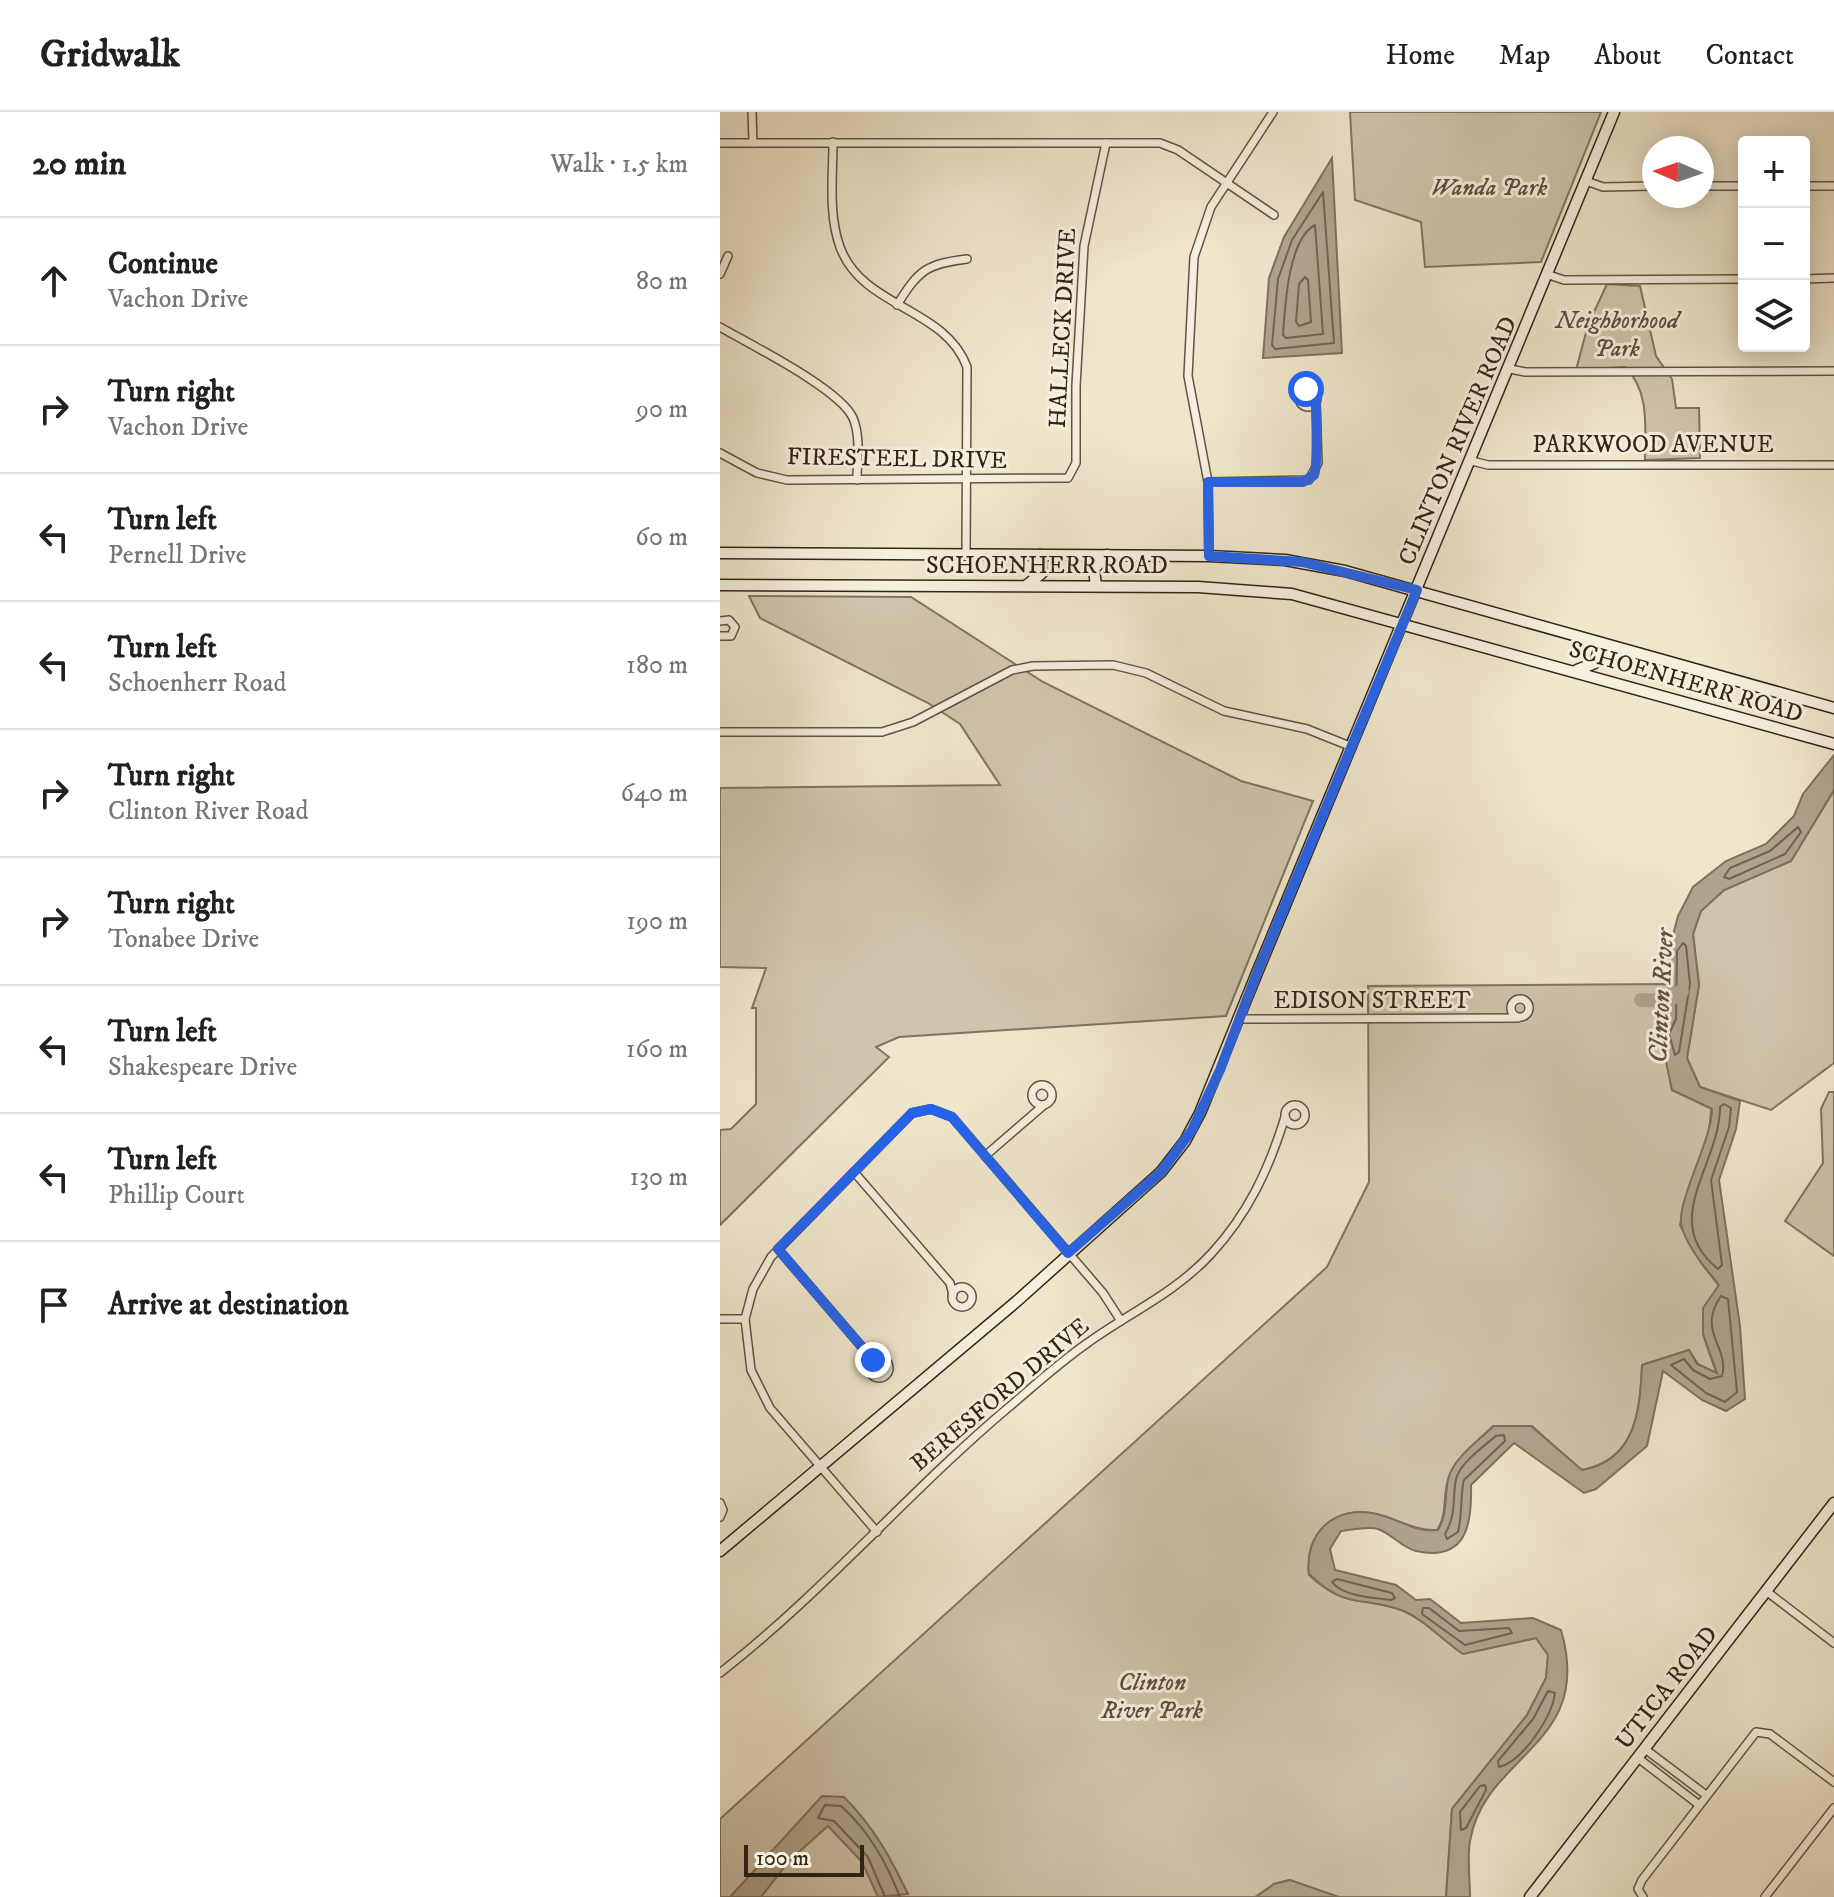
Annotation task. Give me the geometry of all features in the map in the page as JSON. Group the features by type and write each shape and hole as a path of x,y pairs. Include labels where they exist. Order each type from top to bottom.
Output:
{"main road":[{"name":"CLINTON RIVER ROAD","path":"720,1551 1017,1301 1139,1193 1178,1152 1200,1113 1241,1019 1614,112"},
{"name":"SCHOENHERR ROAD","path":"720,553 1209,556 1294,561 1417,590 1834,708"},
{"path":"1025,586 1042,573 1040,555"},
{"path":"1096,586 1094,569 1108,555"},
{"name":"SCHOENHERR ROAD","path":"720,585 1096,586 1273,592 1330,602 1834,744"},
{"path":"1571,671 1595,663 1601,643"},
{"name":"UTICA ROAD","path":"1530,1897 1834,1503"}],"street":[{"path":"752,112 753,143"},
{"path":"1209,556 1208,482 1188,376 1194,257 1202,225 1226,182 1273,112"},
{"path":"833,142 833,212 840,249 859,278 897,305 944,332 961,352 967,367 966,555"},
{"path":"720,143 1169,145 1274,215"},
{"name":"HALLECK DRIVE","path":"1075,470 1084,246 1106,143"},
{"path":"1586,181 1603,187 1642,186"},
{"path":"1714,186 1738,186"},
{"path":"1810,186 1834,186"},
{"path":"720,274 728,256"},
{"path":"897,305 922,271 938,263 967,259"},
{"path":"1549,275 1564,280 1738,279"},
{"path":"1810,279 1834,278"},
{"path":"720,327 824,389 847,408 857,432 857,480"},
{"path":"1510,369 1523,372 1834,371"},
{"path":"1208,482 1309,480 1318,463 1316,403 1314,391 1303,390 1299,401 1314,412"},
{"path":"1306,407 1316,403"},
{"name":"FIRESTEEL DRIVE","path":"720,453 774,478 1059,481 1075,470"},
{"name":"PARKWOOD AVENUE","path":"1472,461 1488,465 1834,465"},
{"path":"720,621 729,620 735,627 731,636 721,638"},
{"path":"720,732 882,732 913,722 1012,670 1033,666 1113,665 1146,673 1224,711 1307,729 1352,747"},
{"path":"1518,999 1527,1002 1529,1013 1518,1018 1511,1008 1518,999"},
{"name":"EDISON STREET","path":"1504,1018 1511,1008"},
{"name":"EDISON STREET","path":"1241,1019 1518,1018"},
{"path":"985,1156 1051,1099 1048,1087 1036,1088 1033,1099 1035,1112"},
{"path":"1033,1099 1044,1105"},
{"path":"1280,1133 1295,1125 1303,1120 1301,1108 1290,1106 1285,1117 1295,1125"},
{"path":"877,1532 770,1408 757,1387 746,1350 745,1319 758,1277 778,1249 912,1113 931,1109 952,1117 1068,1253 1121,1321"},
{"name":"BERESFORD DRIVE","path":"720,1673 815,1593 992,1421 1070,1355 1180,1284 1228,1235 1265,1174 1285,1117"},
{"path":"854,1172 950,1283 956,1304 967,1305 971,1294 950,1283"},
{"path":"778,1249 868,1354 889,1365 884,1376 873,1375 868,1354"},
{"path":"953,1295 962,1287"},
{"path":"720,1319 745,1319"},
{"path":"870,1366 879,1358"},
{"path":"720,1503 723,1510 720,1517"},
{"path":"1766,1591 1834,1643"},
{"path":"1643,1897 1638,1889 1698,1804 1760,1731 1770,1734 1834,1782"},
{"path":"1645,1749 1706,1795"},
{"path":"1638,1758 1698,1804"},
{"path":"1765,1897 1834,1808"}],"green space":[{"name":"Wanda Park","path":"1350,112 1601,112 1541,262 1425,267 1421,222 1355,200"},
{"name":"Neighborhood Park","path":"1607,284 1640,286 1656,356 1672,379 1676,408 1699,408 1700,458 1645,460 1644,410 1639,387 1633,377 1625,367 1576,370 1588,325"},
{"path":"749,596 911,597 1043,682 1241,781 1313,801 1226,1016 899,1037 876,1047 889,1057 720,1225 720,1130 731,1129 756,1104 756,1008 752,1008 766,968 720,967 720,788 1000,785 960,724 928,703 760,618"},
{"path":"1834,790 1834,1063 1771,1110 1700,1087 1687,1058 1699,985 1693,934 1701,911 1724,890 1791,861"},
{"name":"Clinton River Park","path":"1669,984 1668,1018 1661,1034 1672,1090 1711,1108 1707,1137 1680,1225 1700,1261 1719,1286 1703,1320 1705,1338 1717,1374 1698,1364 1689,1350 1642,1365 1636,1416 1624,1445 1599,1465 1581,1470 1532,1426 1493,1426 1454,1468 1447,1482 1443,1516 1437,1530 1413,1527 1361,1512 1335,1518 1325,1525 1311,1546 1309,1575 1322,1586 1344,1597 1401,1610 1425,1624 1463,1654 1536,1638 1548,1655 1546,1678 1527,1715 1452,1809 1446,1897 1336,1897 1289,1880 1274,1884 1255,1897 720,1897 720,1819 1327,1267 1369,1182 1368,986"},
{"path":"1829,1092 1834,1092 1834,1256 1785,1221 1823,1163 1821,1109"}],"water":[{"path":"1332,158 1342,353 1263,358 1269,278 1284,237"},
{"path":"1834,755 1834,790 1791,861 1724,890 1701,911 1693,934 1699,985 1687,1058 1700,1087 1740,1101 1736,1129 1719,1180 1740,1326 1745,1399 1726,1411 1702,1400 1663,1371 1647,1446 1596,1489 1584,1493 1514,1443 1471,1485 1470,1513 1463,1537 1446,1551 1416,1551 1374,1528 1341,1531 1330,1549 1335,1570 1396,1585 1416,1600 1430,1599 1461,1623 1533,1618 1561,1630 1567,1669 1563,1700 1551,1725 1495,1787 1480,1811 1469,1848 1470,1897 1446,1897 1452,1809 1527,1715 1546,1678 1548,1655 1536,1638 1463,1654 1425,1624 1401,1610 1344,1598 1322,1586 1309,1574 1312,1546 1325,1525 1348,1513 1377,1514 1414,1528 1438,1530 1443,1518 1450,1472 1466,1451 1494,1426 1531,1426 1582,1470 1600,1465 1614,1456 1632,1431 1642,1365 1689,1350 1697,1364 1717,1373 1703,1334 1703,1308 1719,1285 1689,1243 1681,1218 1712,1109 1672,1090 1660,1033 1668,1018 1669,950 1678,916 1693,887 1726,861 1766,844 1794,816 1803,794"},
{"path":"822,1796 844,1797 855,1808 895,1867 908,1894 878,1897 862,1862 828,1826 790,1860 761,1897 730,1897"},
{"path":"1290,1880 1339,1897 1256,1897 1274,1884"}],"waterway":[{"name":"Clinton River","path":"1641,1000 1668,1001 1682,991"}],"route":[{"path":"873,1360 870,1366 868,1354 778,1249 912,1113 931,1109 952,1117 1068,1253 1139,1193 1171,1161 1192,1130 1220,1070 1259,968 1417,590 1302,562 1247,556 1209,556 1208,482 1303,482 1317,470 1314,408 1317,397 1314,391 1306,389"}]}
